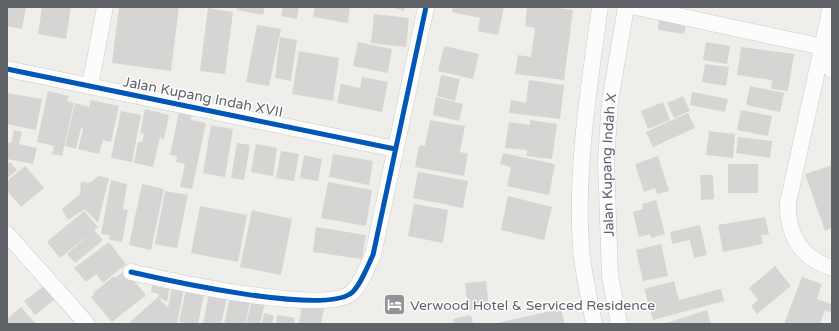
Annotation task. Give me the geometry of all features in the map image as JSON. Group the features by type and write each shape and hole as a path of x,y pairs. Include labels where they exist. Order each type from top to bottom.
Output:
{"street":[{"path":"90,86 105,7"},
{"path":"131,272 285,300 319,301 339,298 354,291 374,249 426,7"},
{"name":"Jalan Kupang Indah X","path":"594,324 582,258 580,193 588,90 600,7"},
{"name":"Jalan Kupang Indah X","path":"619,324 610,276 606,160 610,102 626,7"},
{"path":"636,7 823,46"},
{"path":"831,7 788,204 787,217 790,230 803,252 818,264 832,268"},
{"path":"823,46 832,70"},
{"name":"Jalan Kupang Indah XVII","path":"7,69 395,149"},
{"path":"7,234 87,324"},
{"path":"585,276 610,276"}],"building":[{"path":"7,7 26,7 22,29 7,26"},
{"path":"42,7 71,7 66,39 38,34"},
{"path":"119,7 179,7 171,71 112,63"},
{"path":"238,7 265,7 263,15 237,10"},
{"path":"283,7 299,7 297,19 281,16"},
{"path":"315,7 350,7 348,23 313,17"},
{"path":"390,7 405,7 404,11"},
{"path":"453,7 504,7 498,35 478,31 480,18 452,12"},
{"path":"527,7 550,7 573,10 564,80 515,74 518,55 531,57 535,28 525,26"},
{"path":"208,8 233,12 225,74 200,71"},
{"path":"374,14 409,18 406,47 371,43"},
{"path":"659,20 686,24 684,34 658,30"},
{"path":"257,25 281,29 269,86 246,82"},
{"path":"280,37 297,40 291,81 275,78"},
{"path":"358,42 392,49 388,73 353,66"},
{"path":"706,42 730,46 727,64 703,60"},
{"path":"444,46 479,54 473,79 438,71"},
{"path":"741,47 794,54 788,91 771,89 772,80 737,75"},
{"path":"299,51 339,58 333,101 292,94"},
{"path":"705,64 729,67 726,86 702,82"},
{"path":"441,75 460,79 455,101 437,96"},
{"path":"362,77 388,82 382,112 337,103 341,84 360,88"},
{"path":"529,80 564,85 560,119 509,113 511,100 526,103"},
{"path":"750,86 784,93 780,112 746,105"},
{"path":"48,91 69,96 67,101 74,103 62,156 52,154 54,146 37,142"},
{"path":"692,92 728,99 725,112 690,105"},
{"path":"7,93 42,99 36,130 7,124"},
{"path":"683,96 690,111 674,118 667,103"},
{"path":"436,97 463,104 459,121 433,115"},
{"path":"91,100 119,106 111,142 103,140 99,154 78,149"},
{"path":"663,102 670,120 648,129 641,111"},
{"path":"75,103 89,107 84,129 81,128 76,149 65,146"},
{"path":"145,109 169,115 164,139 160,138 153,167 134,163 138,142 142,142 144,134 140,133"},
{"path":"741,110 772,116 768,136 737,130"},
{"path":"121,111 141,115 132,162 111,158"},
{"path":"179,112 192,114 191,120 206,123 192,189 180,187 185,164 176,162 177,156 170,155"},
{"path":"688,113 695,128 653,147 646,132"},
{"path":"430,120 465,126 460,152 468,154 464,176 415,167 419,145 425,146"},
{"path":"530,120 557,124 552,159 526,156 527,150 505,148 509,122 530,125"},
{"path":"211,125 233,129 225,177 203,173"},
{"path":"14,130 22,132 19,144 37,148 33,164 7,159 7,142 11,143"},
{"path":"709,131 735,134 733,158 706,155"},
{"path":"738,137 772,141 770,158 736,153"},
{"path":"237,143 250,145 244,180 231,178"},
{"path":"256,144 277,148 273,176 251,172"},
{"path":"281,151 299,154 294,181 276,178"},
{"path":"503,153 555,164 549,195 507,186 511,167 500,164"},
{"path":"333,154 373,161 369,185 329,177"},
{"path":"304,155 322,159 318,181 300,178"},
{"path":"658,156 669,191 657,194 655,188 644,192 635,164"},
{"path":"10,162 17,170 7,178 7,164"},
{"path":"728,164 758,164 758,193 728,193"},
{"path":"832,165 832,228 825,231 805,174"},
{"path":"25,166 44,188 21,207 7,191 7,181"},
{"path":"418,172 468,181 463,208 413,198"},
{"path":"700,175 713,175 714,199 701,200"},
{"path":"98,176 109,178 98,223 85,209 68,220 62,209 80,194 81,182 90,183"},
{"path":"111,180 127,184 123,209 128,210 122,242 109,240 110,235 101,234"},
{"path":"328,182 372,190 366,226 321,218"},
{"path":"142,184 164,189 151,250 129,245"},
{"path":"165,191 188,195 177,248 155,244"},
{"path":"508,196 552,207 544,240 501,230"},
{"path":"656,200 665,234 651,238 650,234 639,237 633,212 643,209 642,204"},
{"path":"414,204 448,210 443,243 408,236"},
{"path":"200,206 247,215 238,262 191,253"},
{"path":"252,210 292,219 281,275 240,267"},
{"path":"84,211 98,227 94,230 103,240 75,263 67,254 92,232 60,258 47,242"},
{"path":"765,217 769,234 761,235 763,244 723,252 718,225"},
{"path":"700,225 707,255 694,258 690,240 672,244 670,232"},
{"path":"316,227 366,235 362,259 313,252"},
{"path":"109,242 126,264 103,283 96,274 86,282 74,268"},
{"path":"661,244 668,276 643,281 636,250"},
{"path":"775,266 791,286 757,314 751,306 758,300 749,288"},
{"path":"125,270 146,295 112,322 91,297 94,295 93,293 114,276 115,278"},
{"path":"802,277 822,284 817,299 832,304 832,313 825,310 820,324 798,324 796,322 796,324 784,324"},
{"path":"153,279 171,282 167,302 158,297 159,294 151,292"},
{"path":"486,281 489,308 468,310 465,283"},
{"path":"674,281 679,300 721,289 724,301 653,320 644,289"},
{"path":"47,284 58,297 35,315 24,301"},
{"path":"172,286 184,288 177,324 132,324 130,322 158,297 168,308"},
{"path":"186,290 204,294 198,324 179,322"},
{"path":"209,293 227,297 221,324 203,324"},
{"path":"231,293 251,298 245,324 224,324"},
{"path":"252,300 265,303 260,324 246,324"},
{"path":"302,304 324,308 321,324 299,324"},
{"path":"21,307 36,324 7,324 7,319"},
{"path":"561,309 565,324 497,324 497,323"},
{"path":"707,310 711,324 663,324"},
{"path":"264,313 274,316 272,324 262,324"},
{"path":"277,315 295,318 294,324 276,324"},
{"path":"471,315 473,324 454,324 453,319"}],"cycle path":[{"path":"131,272 209,288 277,298 308,300 333,299 350,294 360,282 373,255 426,7"},
{"path":"7,69 395,149"}],"place":[{"name":"Verwood Hotel & Serviced Residence","path":"394,305"}]}
